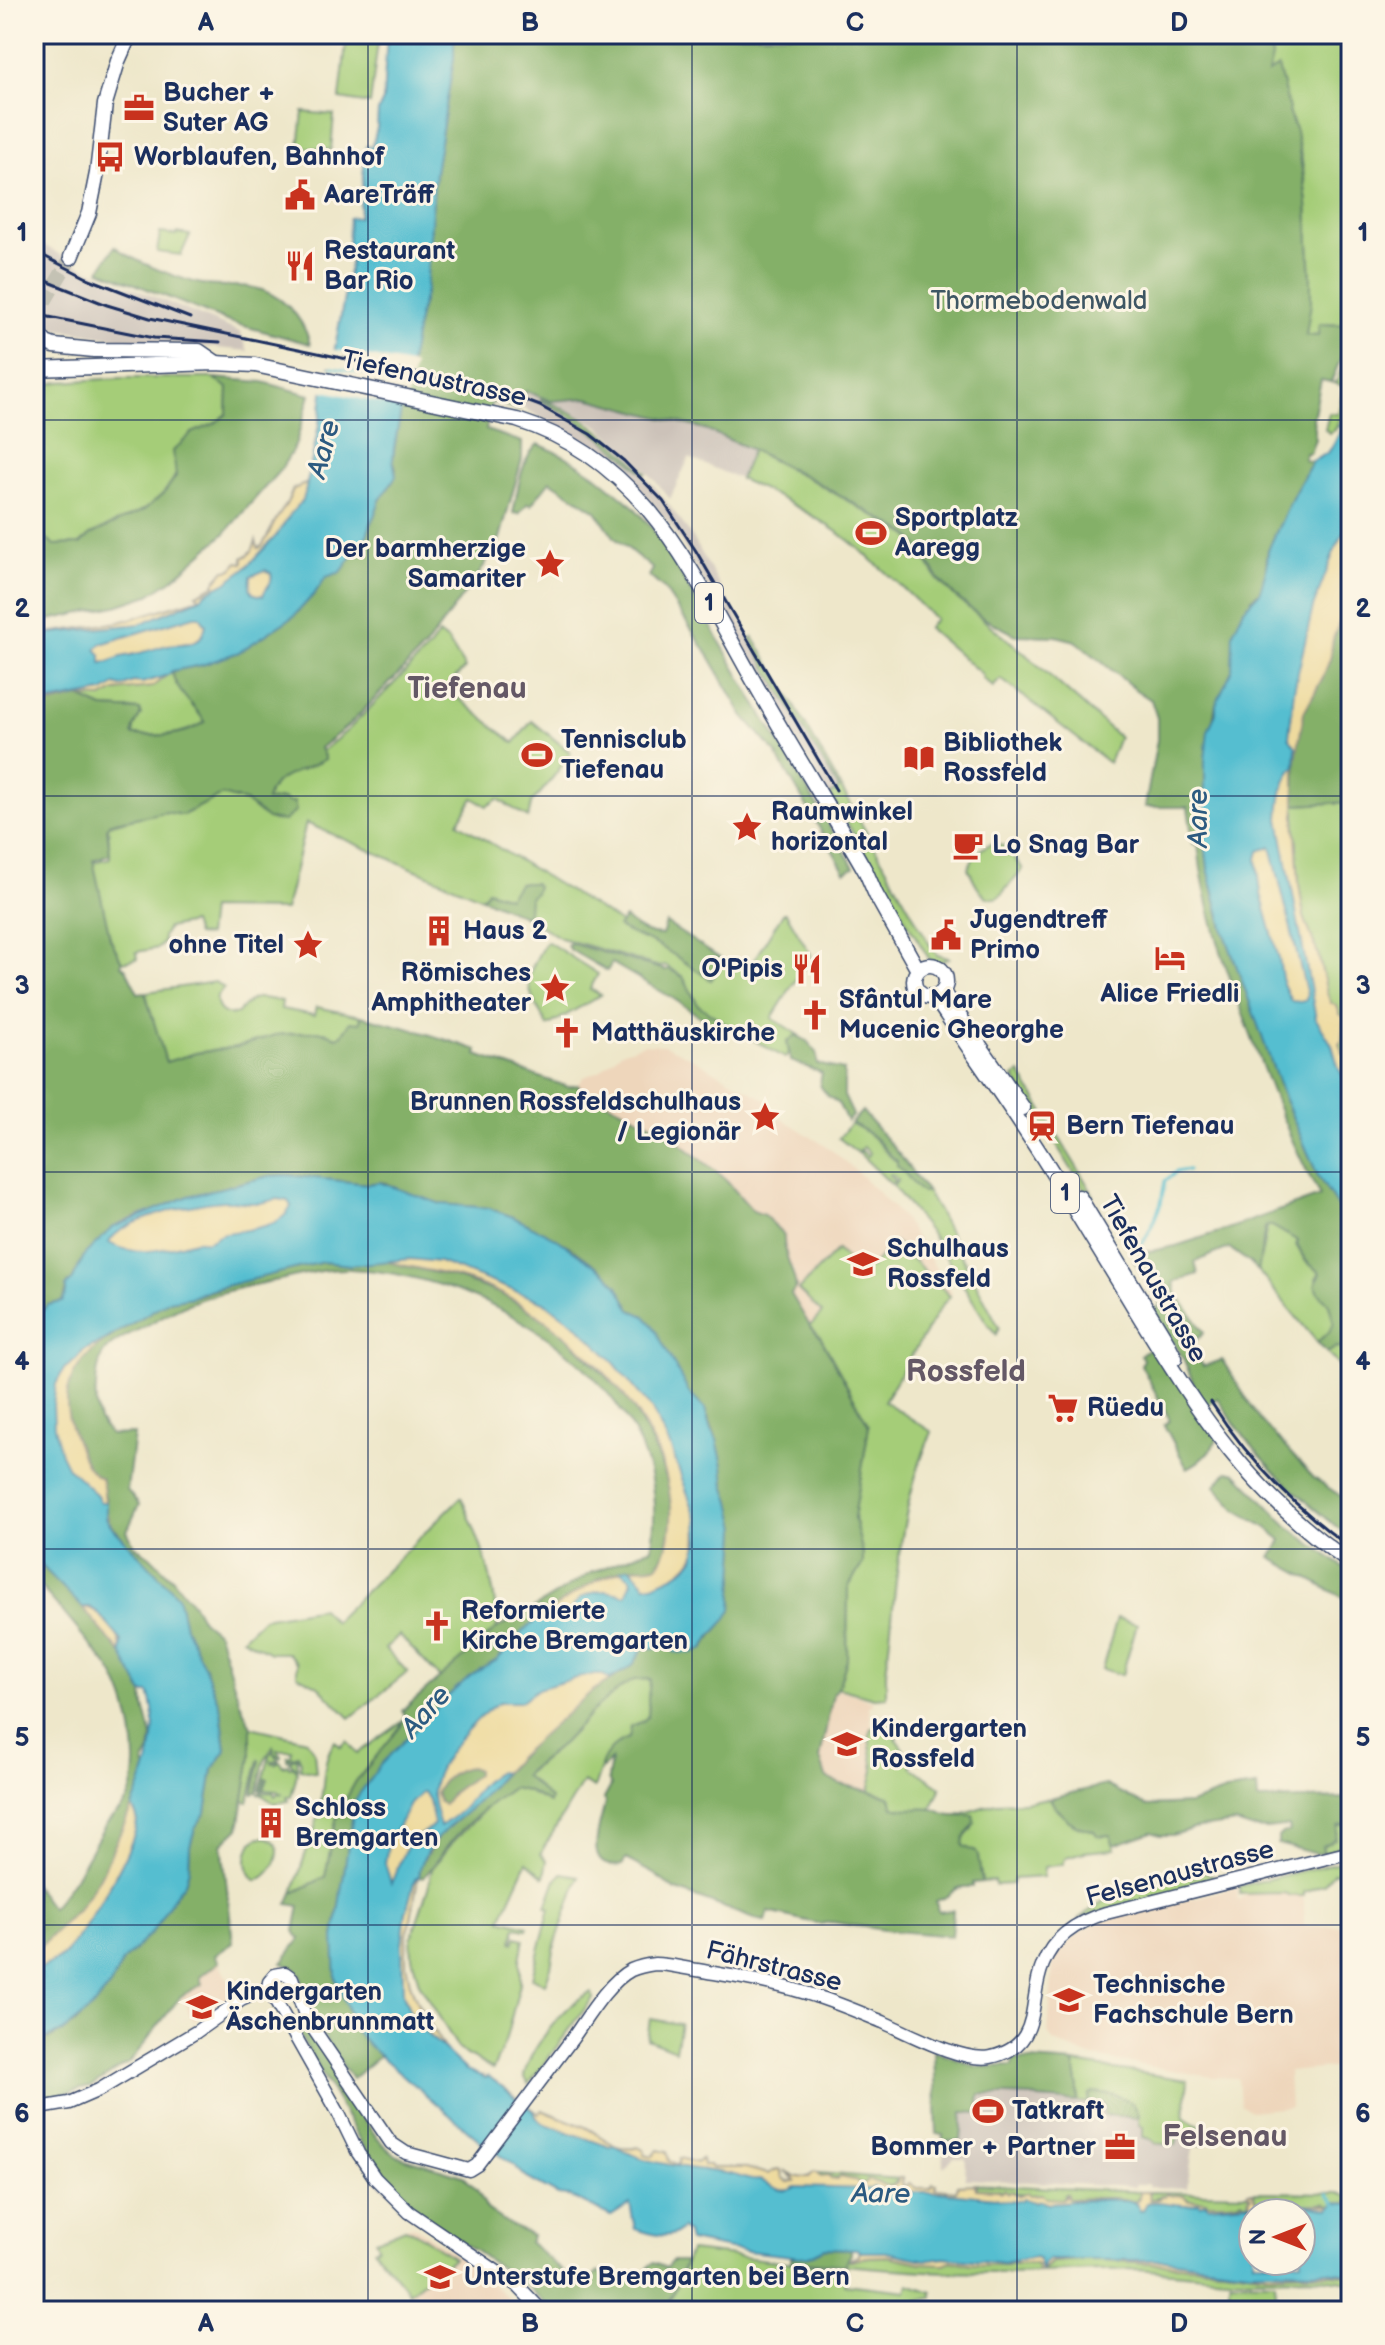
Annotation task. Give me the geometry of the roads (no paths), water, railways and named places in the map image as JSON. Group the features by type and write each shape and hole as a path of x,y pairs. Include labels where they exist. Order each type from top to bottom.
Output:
{"main road":[{"path":"71,257 89,213 105,104 130,34"},
{"path":"34,329 46,343 54,346 94,350 199,351 215,363"},
{"name":"Tiefenaustrasse","path":"34,369 215,363 255,365 490,412 545,429 576,445 615,474 650,510 685,561 872,883 892,907 922,968"},
{"path":"938,966 944,972 946,981 938,993 925,996 916,989 914,980 922,968 938,966"},
{"name":"Tiefenaustrasse","path":"938,993 1217,1436 1264,1492 1316,1538 1351,1563"}],"street":[{"name":"Felsenaustrasse","path":"1033,2016 1040,1974 1047,1955 1064,1934 1084,1921 1116,1910 1351,1852"},
{"name":"Fährstrasse","path":"268,1988 275,1975 285,1973 292,1978 306,2018 386,2137 396,2147 406,2153 464,2169 472,2169 480,2160 614,1984 631,1970 654,1964 738,1977 804,1992 970,2057 990,2057 1014,2046 1025,2037 1033,2016"},
{"path":"34,2109 69,2103 99,2090 196,2032 241,2000 268,1988 358,2153 375,2178 409,2212 518,2286 542,2311"}],"water":[{"name":"Aare","path":"387,34 454,34 454,58 435,172 426,290 394,448 396,476 380,500 367,535 341,572 326,577 294,616 239,652 142,683 133,682 122,687 115,685 103,692 34,705 34,635 140,624 201,598 247,567 303,500 353,248 348,247 349,218 359,217 366,146 372,147 378,111 383,101","holes":["265,570 271,573 270,583 263,596 254,594 250,588 251,576","200,616 206,625 202,636 196,641 101,663 101,655 96,649 101,644"]},
{"path":"1351,409 1351,519 1334,552 1313,607 1294,690 1289,737 1296,747 1295,766 1284,784 1279,819 1316,1019 1332,1045 1351,1092 1351,1228 1318,1176 1283,1095 1224,931 1205,843 1208,731 1216,713 1216,704 1232,671 1233,632 1244,609 1260,592 1268,550 1294,494 1312,462 1332,447 1342,430 1340,426","holes":["1271,846 1306,1000 1301,1002 1291,1001 1283,984 1261,894 1257,859 1259,851"]},
{"name":"Aare","path":"287,1175 368,1184 379,1182 441,1204 489,1208 513,1217 557,1239 607,1274 618,1286 631,1310 645,1316 653,1325 689,1393 705,1409 717,1440 737,1528 732,1609 704,1648 692,1653 644,1647 632,1666 610,1679 603,1675 576,1678 538,1689 520,1702 499,1702 469,1729 441,1766 433,1790 440,1827 463,1808 488,1779 498,1772 503,1773 476,1803 438,1837 425,1855 419,1877 415,1879 402,1944 403,1994 419,2026 466,2070 486,2078 488,2076 534,2111 543,2123 643,2158 760,2180 786,2190 795,2187 873,2187 889,2192 939,2192 1048,2203 1116,2199 1133,2202 1140,2211 1147,2203 1153,2202 1205,2203 1208,2206 1237,2204 1237,2269 1166,2260 1049,2260 1041,2269 1035,2257 1003,2263 944,2257 925,2260 886,2252 825,2248 800,2257 689,2241 682,2229 666,2236 635,2229 630,2204 611,2216 569,2196 558,2195 527,2178 371,2048 356,2031 336,1979 334,1938 355,1800 381,1764 448,1696 470,1676 497,1660 536,1621 566,1615 581,1597 596,1592 626,1595 632,1582 621,1570 629,1567 645,1585 653,1585 675,1575 694,1558 699,1541 697,1519 670,1446 651,1408 611,1359 578,1326 544,1302 439,1262 410,1259 350,1265 323,1262 168,1301 84,1350 64,1369 56,1384 54,1427 61,1454 68,1468 97,1495 100,1502 106,1502 106,1518 113,1528 178,1596 185,1627 221,1710 226,1750 213,1769 206,1812 195,1828 190,1846 185,1883 152,1932 122,1962 110,1986 92,2008 62,2032 34,2043 34,1971 66,1952 97,1908 120,1866 135,1830 137,1818 132,1807 151,1751 154,1721 149,1693 143,1693 121,1653 122,1641 97,1612 90,1607 82,1607 34,1558 34,1306 39,1304 39,1309 43,1310 47,1305 62,1302 66,1286 72,1281 85,1254 112,1228 189,1196 269,1176","holes":["223,1201 288,1201 291,1206 280,1219 208,1241 141,1251 119,1248 109,1243 127,1227 178,1209","422,1792 429,1800 434,1824 409,1845 391,1883 385,1863 389,1838 410,1804"]},
{"path":"1335,2203 1351,2204 1351,2274 1317,2271 1317,2207 1330,2209"}],"waterway":[{"path":"1135,1257 1161,1203 1165,1181 1176,1172 1188,1170"},
{"path":"1328,2194 1338,2207"}],"tunnel":[{"path":"34,320 71,257"}],"railway":[{"path":"34,251 87,278 190,318"},
{"path":"34,276 107,305 150,318 500,391 540,406 590,434 624,461 663,501 696,551 836,790"},
{"path":"34,314 154,338 220,342"},
{"path":"1211,1402 1241,1444 1274,1482 1351,1548"}],"place":[{"name":"Bucher + Suter AG","path":"139,108"},
{"name":"Worblaufen, Bahnhof","path":"110,157"},
{"name":"AareTräff","path":"300,195"},
{"name":"Restaurant Bar Rio","path":"300,266"},
{"name":"Sportplatz Aaregg","path":"871,533"},
{"name":"Der barmherzige Samariter","path":"550,564"},
{"name":"Tennisclub Tiefenau","path":"537,755"},
{"name":"Bibliothek Rossfeld","path":"919,758"},
{"name":"Raumwinkel horizontal","path":"747,827"},
{"name":"Lo Snag Bar","path":"968,845"},
{"name":"Haus 2","path":"439,931"},
{"name":"Jugendtreff Primo","path":"946,935"},
{"name":"ohne Titel","path":"308,945"},
{"name":"Alice Friedli","path":"1170,958"},
{"name":"O'Pipis","path":"807,969"},
{"name":"Römisches Amphitheater","path":"555,988"},
{"name":"Sfântul Mare Mucenic Gheorghe","path":"815,1015"},
{"name":"Matthäuskirche","path":"567,1033"},
{"name":"Brunnen Rossfeldschulhaus / Legionär","path":"765,1117"},
{"name":"Bern Tiefenau","path":"1042,1126"},
{"name":"Schulhaus Rossfeld","path":"863,1264"},
{"name":"Rüedu","path":"1063,1408"},
{"name":"Reformierte Kirche Bremgarten","path":"437,1626"},
{"name":"Kindergarten Rossfeld","path":"847,1744"},
{"name":"Schloss Bremgarten","path":"271,1823"},
{"name":"Technische Fachschule Bern","path":"1069,2000"},
{"name":"Kindergarten Äschenbrunnmatt","path":"202,2007"},
{"name":"Tatkraft","path":"988,2111"},
{"name":"Bommer + Partner","path":"1120,2147"},
{"name":"Unterstufe Bremgarten bei Bern","path":"440,2277"}],"district":[{"name":"Tiefenau","path":"467,689"},
{"name":"Rossfeld","path":"966,1372"},
{"name":"Felsenau","path":"1225,2137"}],"park label":[{"name":"Thormebodenwald","path":"1039,301"}]}
